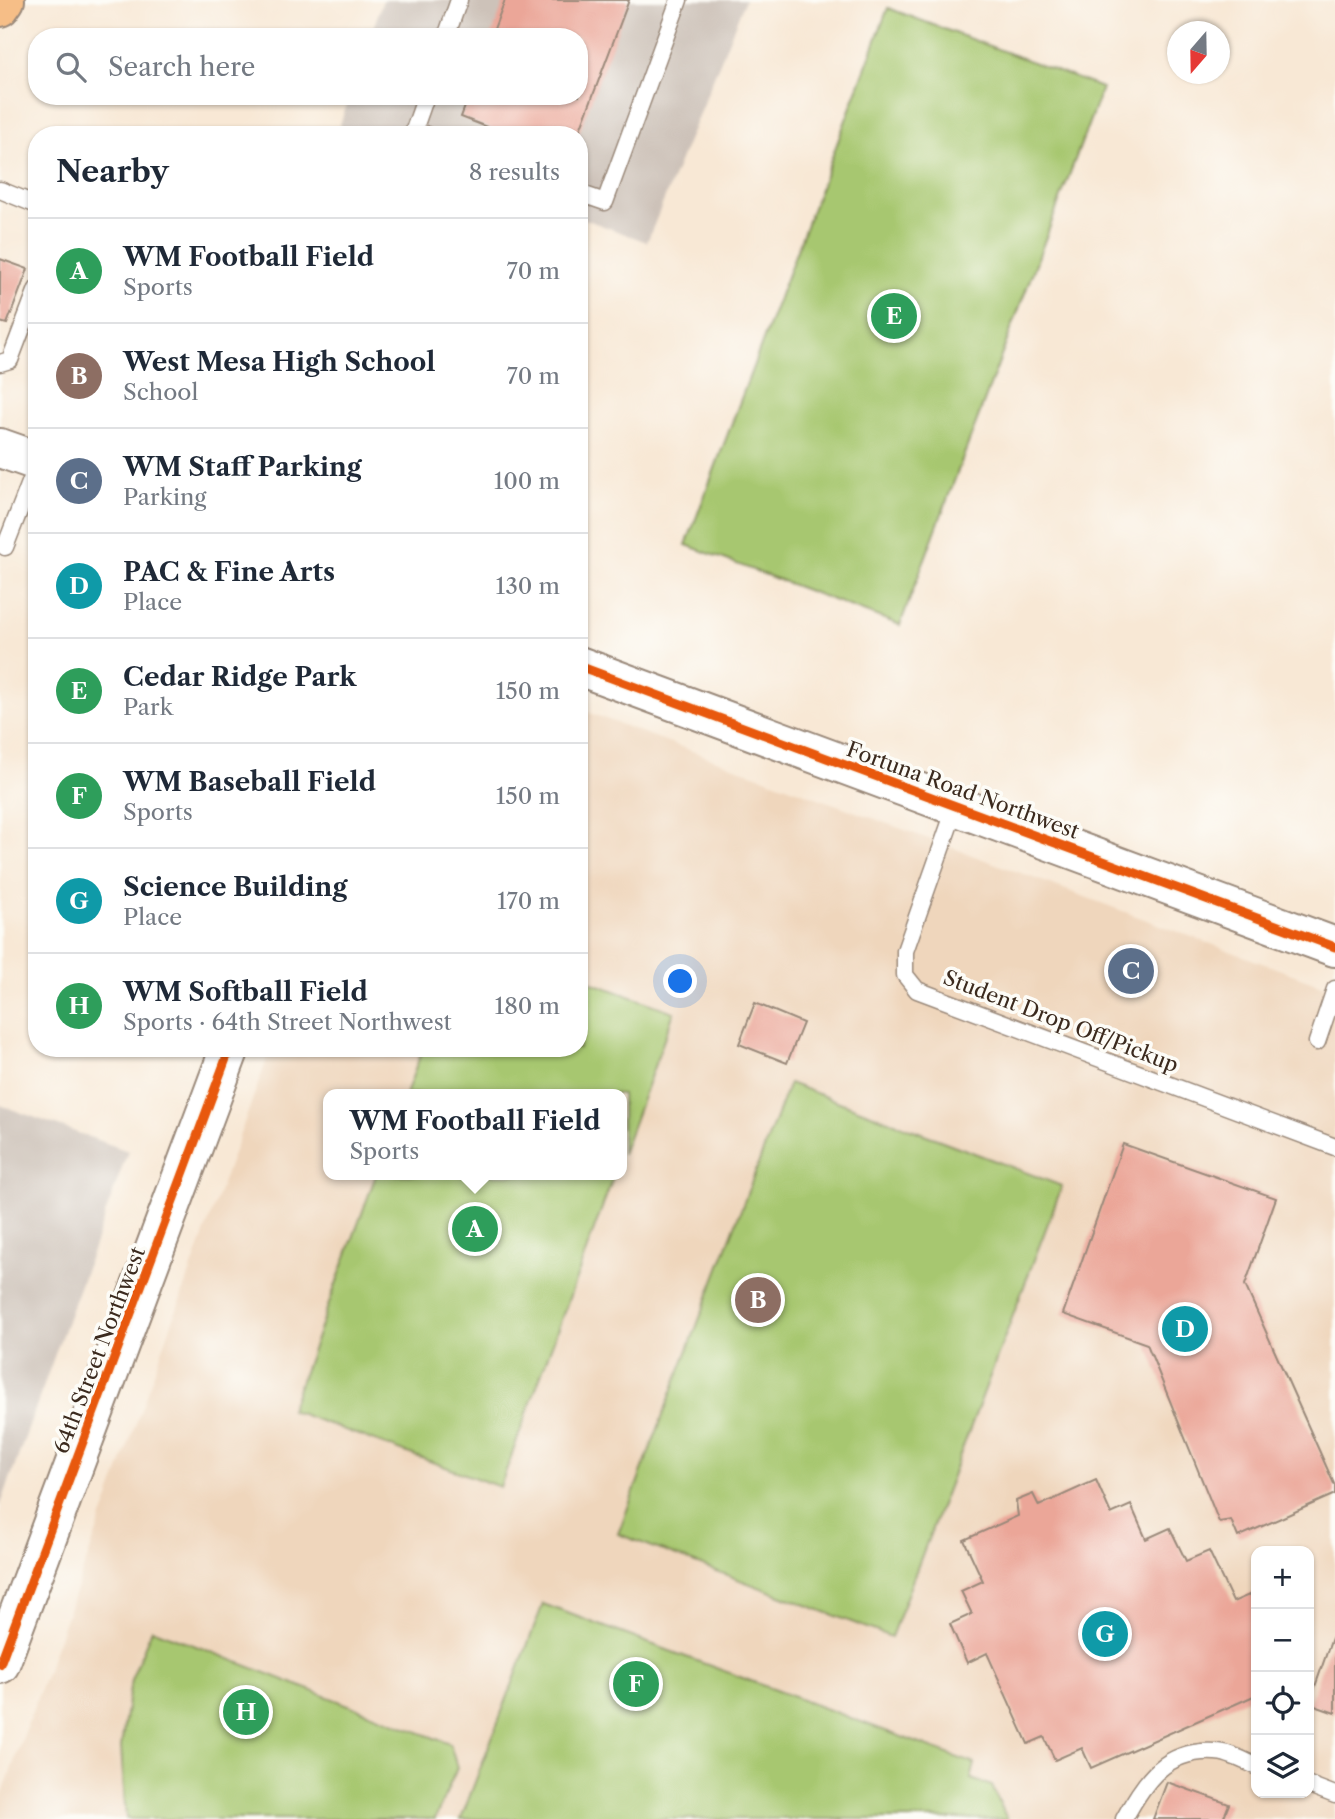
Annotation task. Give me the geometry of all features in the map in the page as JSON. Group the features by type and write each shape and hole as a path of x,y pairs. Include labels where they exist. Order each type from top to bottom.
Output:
{"main road":[{"path":"0,7 5,0"}],"street":[{"path":"0,448 28,459"},
{"name":"Fortuna Road Northwest","path":"588,669 1335,947"},
{"name":"64th Street Northwest","path":"0,1664 227,1057"}],"lane":[{"path":"449,28 459,0"},
{"path":"588,195 605,202 679,0"},
{"path":"415,126 423,105"},
{"path":"0,190 28,201"},
{"path":"0,363 10,360 28,313"},
{"path":"5,547 28,487"},
{"name":"Student Drop Off/Pickup","path":"956,806 905,951 905,975 917,990 1335,1147"},
{"path":"1317,1041 1335,989"},
{"path":"1124,1819 1142,1786 1177,1755 1216,1751 1251,1764"},
{"path":"1314,1787 1335,1795"}],"shaded area":[{"path":"383,0 745,0 647,242 588,220 588,126 339,126 347,105 588,105 588,28 373,28"},
{"path":"588,712 1335,990 1335,1819 0,1819 0,1801 268,1057 588,1057"},
{"path":"0,1105 128,1151 0,1507"}],"green space":[{"path":"888,8 1102,88 900,625 686,545"},
{"path":"588,981 674,1012 627,1140 627,1089 408,1089 420,1057 588,1057"},
{"path":"789,1083 1062,1186 891,1637 618,1534"},
{"path":"374,1180 612,1180 500,1487 290,1410"},
{"path":"543,1604 975,1764 971,1779 992,1786 1007,1819 461,1819"},
{"path":"152,1629 450,1744 457,1768 435,1819 126,1819 121,1747 131,1680"}],"building":[{"path":"505,0 629,0 581,126 484,126 461,117 466,105 588,105 588,28 494,28"},
{"path":"0,259 28,269 7,324 0,322"},
{"path":"755,1003 803,1023 787,1063 739,1044"},
{"path":"1123,1144 1276,1198 1245,1285 1335,1486 1335,1494 1238,1537 1231,1520 1219,1522 1147,1344 1063,1314"},
{"path":"1096,1480 1111,1514 1131,1505 1146,1539 1170,1528 1186,1561 1209,1551 1233,1602 1251,1594 1251,1697 1091,1768 1082,1748 1055,1760 1044,1737 1028,1744 987,1653 967,1663 950,1624 972,1614 961,1591 983,1581 964,1540 1018,1516 1016,1501 1033,1494 1039,1506"},
{"path":"1332,1638 1335,1639 1335,1713 1314,1706 1314,1690"},
{"path":"1167,1782 1229,1804 1223,1819 1153,1819"}],"cycle path":[{"path":"588,669 1335,947"},
{"path":"0,1664 227,1057"}],"place":[{"name":"Cedar Ridge Park","path":"894,316"},
{"name":"WM Staff Parking","path":"1131,971"},
{"name":"WM Football Field","path":"475,1229"},
{"name":"West Mesa High School","path":"758,1300"},
{"name":"PAC & Fine Arts","path":"1185,1329"},
{"name":"Science Building","path":"1105,1634"},
{"name":"WM Baseball Field","path":"636,1684"},
{"name":"WM Softball Field","path":"246,1712"}]}
